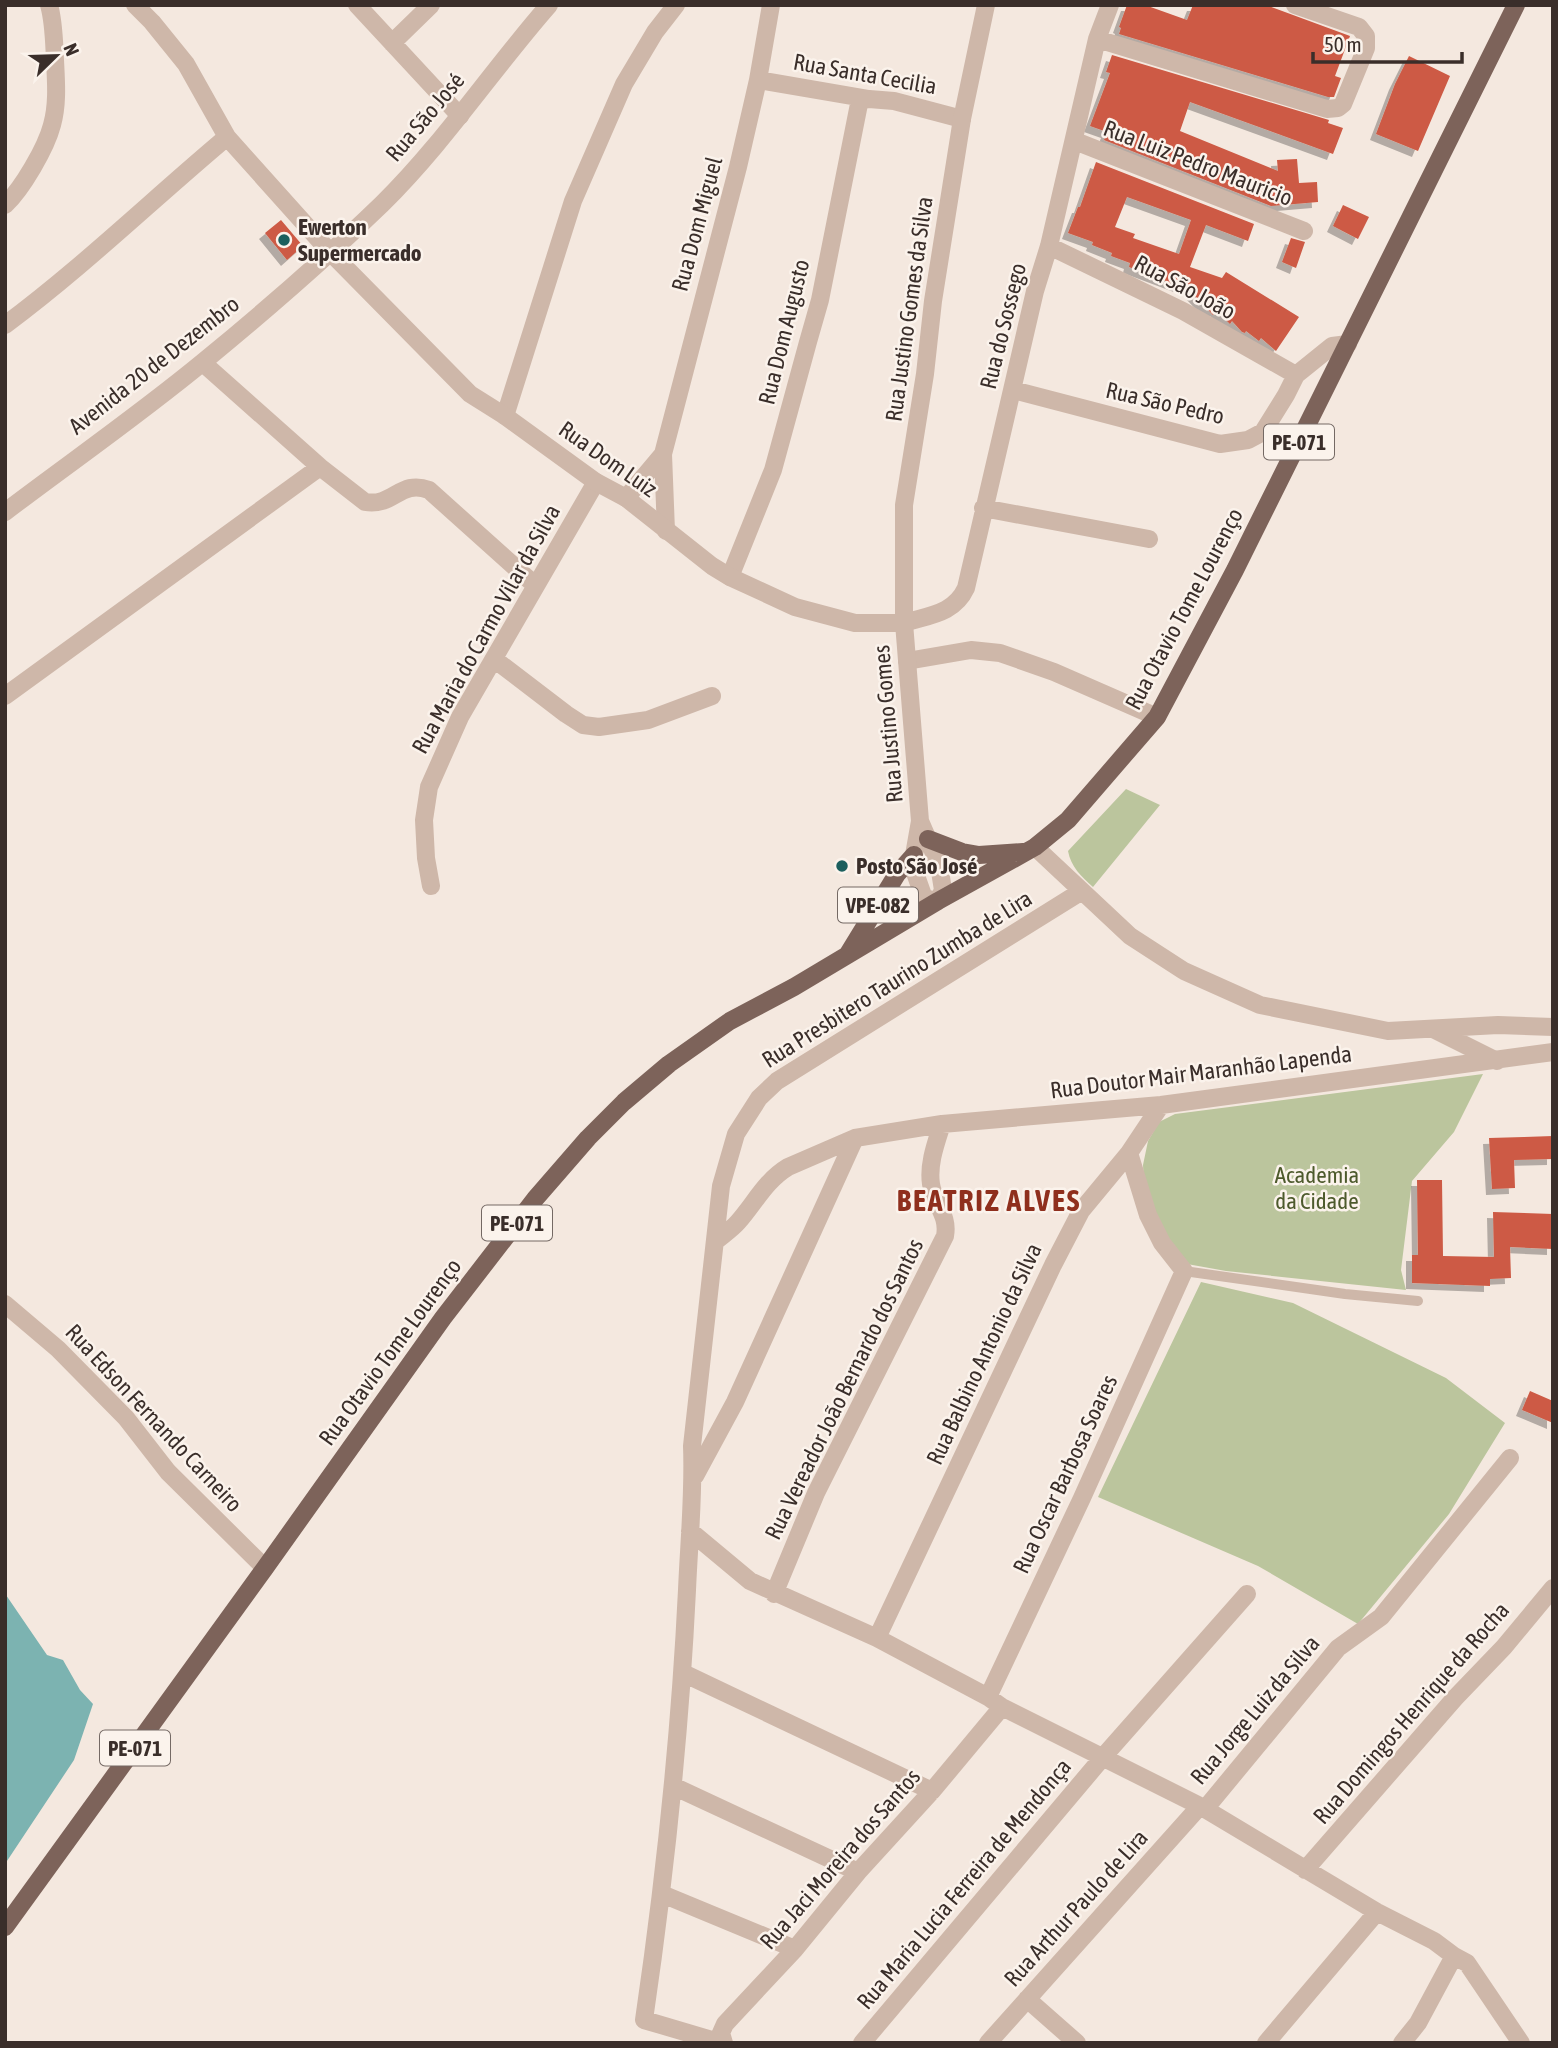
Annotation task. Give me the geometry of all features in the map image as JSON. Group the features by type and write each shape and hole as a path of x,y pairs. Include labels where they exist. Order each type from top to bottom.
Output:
{"main road":[{"name":"Rua Otavio Tome Lourenço","path":"265,1568 443,1318 535,1199 588,1138 624,1102 669,1063 730,1021 846,958 938,901 1030,850 1069,820 1157,717 1235,570 1516,5"},
{"path":"928,839 962,852 979,855 1030,850"},
{"name":"VPE-082","path":"846,958 897,874 914,855"},
{"name":"PE-071","path":"5,1927 265,1568"}],"street":[{"path":"5,205 16,195 28,175 52,126 56,98 54,34 49,5"},
{"name":"Rua Dom Luiz","path":"135,5 186,64 227,137 330,252 470,394 596,482 626,498 712,566 730,577 795,607 855,623 904,623"},
{"path":"357,5 460,116"},
{"path":"392,43 431,5"},
{"name":"Rua São José","path":"330,252 384,202 460,116 549,5"},
{"path":"505,416 573,201 624,84 655,32 676,5"},
{"name":"Rua Dom Miguel","path":"666,531 663,454 738,167 758,80 771,5"},
{"name":"Rua Justino Gomes da Silva","path":"904,623 904,505 962,119 985,5"},
{"name":"Rua do Sossego","path":"904,623 954,606 966,588 1035,291 1075,141 1097,39 1110,5"},
{"path":"1097,39 1328,108 1338,108 1343,104 1366,48 1366,36 1359,27 1295,5"},
{"name":"Rua Santa Cecilia","path":"758,80 894,101 962,119"},
{"name":"Rua Dom Augusto","path":"730,577 773,470 820,300 859,104 862,100 869,99"},
{"path":"5,325 57,285 227,137"},
{"name":"Rua Luiz Pedro Mauricio","path":"1075,141 1304,231"},
{"name":"Rua São João","path":"1049,246 1183,311 1296,375"},
{"name":"Avenida 20 de Dezembro","path":"5,512 202,363 330,252"},
{"name":"Rua São Pedro","path":"1013,390 1220,444 1248,440 1264,432 1296,375 1332,346 1348,344"},
{"path":"202,363 320,467 365,502 386,501 404,489 414,487 429,490 536,586"},
{"name":"Rua Dom Miguel","path":"626,498 663,454"},
{"path":"5,696 320,467"},
{"name":"Rua Maria do Carmo Vilar da Silva","path":"431,886 424,820 429,787 460,717 596,482"},
{"path":"983,508 1149,539"},
{"name":"Rua Justino Gomes","path":"904,623 920,821 914,855 916,879 924,898 938,901 943,890 939,865 920,821"},
{"path":"907,661 971,650 1000,653 1157,717"},
{"path":"494,659 574,719 599,727 648,720 712,696"},
{"path":"1030,850 1082,891 1130,936 1184,971 1260,1005 1388,1031 1498,1025 1553,1027"},
{"name":"Rua Presbitero Taurino Zumba de Lira","path":"723,2043 644,2020 662,1894 683,1673 694,1479 692,1446 721,1186 736,1134 759,1098 777,1081 1082,891"},
{"path":"1432,1028 1497,1061"},
{"name":"Rua Doutor Mair Maranhão Lapenda","path":"716,1241 737,1224 768,1182 780,1172 855,1138 942,1124 1161,1105 1553,1052"},
{"name":"Rua Balbino Antonio da Silva","path":"877,1639 1081,1211 1129,1153 1161,1105"},
{"name":"Rua Vereador João Bernardo dos Santos","path":"774,1594 816,1493 945,1236 946,1220 931,1185 934,1150 942,1124"},
{"path":"694,1479 735,1402 855,1138"},
{"path":"1129,1153 1148,1215 1162,1243 1184,1271"},
{"name":"Rua Oscar Barbosa Soares","path":"995,1702 1082,1498 1184,1271"},
{"name":"Rua Edson Fernando Carneiro","path":"5,1304 58,1349 126,1418 168,1472 265,1568"},
{"name":"Rua Jorge Luiz da Silva","path":"1202,1808 1338,1648 1381,1617 1510,1458"},
{"path":"690,1531 750,1581 877,1639 1202,1808 1377,1912 1434,1941 1467,1963 1521,2043"},
{"name":"Rua Domingos Henrique da Rocha","path":"1305,1870 1455,1698 1504,1647 1553,1588"},
{"path":"1103,1757 1247,1594"},
{"path":"683,1673 932,1791"},
{"name":"Rua Jaci Moreira dos Santos","path":"723,2043 721,2033 725,2024 795,1949 858,1872 932,1791 995,1702"},
{"name":"Rua Maria Lucia Ferreira de Mendonça","path":"862,2043 1103,1757"},
{"path":"673,1786 858,1872"},
{"name":"Rua Arthur Paulo de Lira","path":"988,2043 1202,1808"},
{"path":"662,1894 795,1949"},
{"path":"1266,2043 1377,1912"},
{"path":"1402,2043 1418,2023 1454,1956"},
{"path":"1027,1999 1077,2043"}],"lane":[{"path":"1184,1271 1345,1294 1418,1301"}],"green space":[{"path":"1126,789 1160,805 1093,887 1074,867 1068,851"},
{"name":"Academia da Cidade","path":"1483,1074 1454,1132 1412,1181 1401,1270 1406,1290 1226,1271 1187,1264 1173,1251 1144,1188 1143,1165 1148,1141 1159,1122 1175,1114"},
{"path":"1201,1282 1293,1303 1446,1378 1505,1423 1449,1514 1358,1624 1258,1566 1098,1497"}],"water":[{"path":"6,1595 47,1655 63,1660 80,1690 93,1704 74,1760 5,1864"}],"building":[{"path":"1127,5 1145,5 1187,20 1193,5 1266,5 1350,36 1335,76 1341,78 1334,97 1119,34"},
{"path":"1112,55 1329,120 1328,123 1343,128 1333,154 1190,102 1180,131 1278,171 1277,160 1297,159 1299,183 1317,182 1318,202 1271,206 1104,140 1107,132 1090,126 1110,73 1106,72"},
{"path":"1409,56 1450,76 1418,151 1376,134"},
{"path":"1096,162 1254,224 1248,241 1206,225 1190,267 1222,278 1226,272 1299,317 1276,351 1261,338 1259,341 1246,331 1242,332 1232,321 1230,324 1216,310 1213,315 1193,291 1129,267 1130,263 1111,256 1112,253 1092,245 1093,242 1068,233","holes":["1127,197 1191,220 1179,254 1133,238 1135,234 1115,227"]},
{"path":"1343,205 1369,217 1358,239 1333,226"},
{"name":"Ewerton Supermercado","path":"281,220 303,246 287,260 265,233"},
{"path":"1291,238 1305,242 1296,268 1282,262"},
{"path":"1553,1136 1553,1159 1514,1160 1515,1188 1492,1189 1489,1138"},
{"path":"1417,1180 1442,1180 1443,1256 1494,1257 1493,1212 1553,1214 1553,1249 1510,1247 1511,1278 1490,1279 1490,1286 1412,1283 1412,1255 1418,1255"},
{"path":"1530,1391 1553,1401 1553,1423 1522,1410"}],"place":[{"name":"Ewerton Supermercado","path":"284,240"},
{"name":"Posto São José","path":"842,866"}],"district":[{"name":"BEATRIZ ALVES","path":"989,1200"}]}
